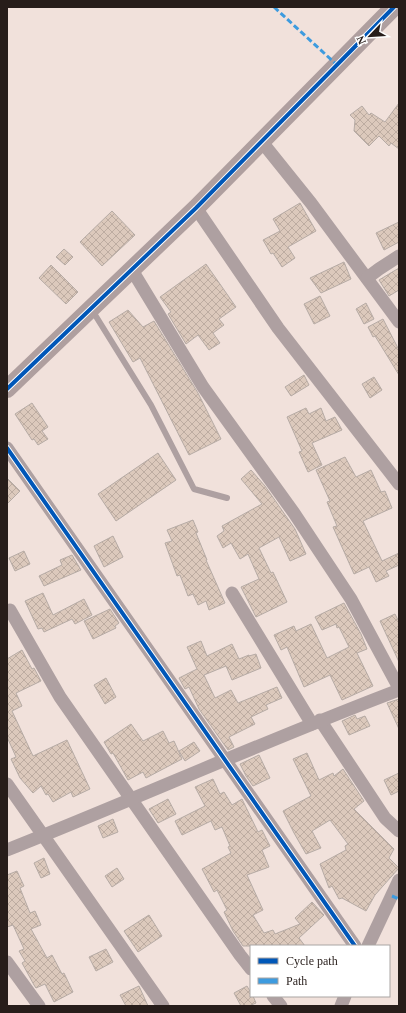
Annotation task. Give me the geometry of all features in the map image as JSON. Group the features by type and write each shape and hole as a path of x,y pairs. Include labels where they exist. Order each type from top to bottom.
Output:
{"street":[{"path":"7,389 196,208 394,7"},
{"path":"262,142 311,203 399,322"},
{"path":"196,208 278,328 399,484"},
{"path":"367,278 399,256"},
{"path":"7,850 399,689 351,599 294,513 203,387 132,270"},
{"path":"7,448 354,945"},
{"path":"232,593 316,722 385,818 399,831"},
{"path":"10,610 60,697 250,968"},
{"path":"7,784 163,1006"},
{"path":"368,945 399,880"},
{"path":"7,962 39,1006"},
{"path":"274,997 281,1006"},
{"path":"340,1006 344,997"}],"lane":[{"path":"92,309 151,405 194,489 227,498"}],"building":[{"path":"399,103 399,149 391,143 389,146 379,136 369,146 354,131 355,120 350,115 362,106 369,115 371,113 385,122"},
{"path":"300,203 316,231 288,247 295,258 282,267 273,253 271,254 263,240 280,231 273,219"},
{"path":"112,211 135,235 102,266 80,242"},
{"path":"399,222 399,242 384,250 376,233"},
{"path":"64,249 73,257 65,265 56,257"},
{"path":"344,262 351,279 321,293 310,278"},
{"path":"206,264 236,307 219,319 224,325 213,333 220,343 209,350 198,335 186,344 168,314 171,312 160,297"},
{"path":"51,265 78,292 66,304 39,278"},
{"path":"399,268 399,290 389,296 379,280"},
{"path":"320,296 330,316 314,324 304,304"},
{"path":"366,303 374,319 364,324 356,309"},
{"path":"128,310 143,327 154,321 198,393 221,439 189,455 140,358 133,362 109,322"},
{"path":"383,319 399,350 399,375 375,336 373,337 368,327"},
{"path":"304,375 309,385 291,396 285,387"},
{"path":"374,377 382,390 370,398 362,384"},
{"path":"32,403 48,427 42,431 48,439 38,445 34,439 32,440 15,414"},
{"path":"306,408 309,414 321,408 326,421 335,417 342,430 312,443 322,465 308,472 299,452 302,451 287,417"},
{"path":"158,453 176,480 116,521 98,494"},
{"path":"345,457 356,477 371,470 381,492 385,491 392,508 363,521 382,561 399,553 399,565 386,571 389,576 376,582 369,567 354,574 333,527 337,526 327,502 330,501 316,470"},
{"path":"251,470 265,486 295,529 306,554 290,561 279,537 259,548 271,573 273,572 287,602 256,617 241,587 259,579 248,554 240,559 231,543 223,548 217,536 224,531 222,526 262,504 241,479"},
{"path":"7,478 20,491 7,504"},
{"path":"193,520 206,560 225,603 209,610 206,601 198,605 193,594 188,596 180,575 177,576 165,543 172,541 167,530"},
{"path":"113,536 123,557 104,567 94,546"},
{"path":"24,551 30,564 15,571 9,558"},
{"path":"72,555 81,570 44,586 39,576 62,565 60,560"},
{"path":"43,593 53,615 84,599 92,615 75,624 72,619 44,632 42,628 38,629 25,601"},
{"path":"344,603 361,634 367,649 357,653 373,686 342,700 330,675 304,687 287,647 281,650 274,635 294,626 296,631 311,624 327,658 349,647 336,624 322,630 315,617"},
{"path":"110,609 119,623 115,626 116,628 93,639 84,621"},
{"path":"395,614 399,622 399,662 380,621"},
{"path":"201,641 207,656 232,644 239,659 256,654 261,668 232,680 226,666 204,675 215,698 231,690 238,703 277,687 282,698 266,705 268,709 251,717 255,724 229,737 234,747 228,750 199,709 189,687 185,689 179,678 197,669 187,647"},
{"path":"22,650 32,669 34,668 41,681 16,693 22,706 12,711 33,756 67,740 90,789 73,797 71,792 53,802 48,794 46,795 41,786 33,793 20,778 11,759 16,757 7,737 7,659"},
{"path":"106,678 116,697 105,704 94,685"},
{"path":"399,699 399,729 387,703"},
{"path":"355,715 357,719 365,716 370,726 349,735 342,721"},
{"path":"131,724 143,741 163,731 169,743 174,741 182,759 146,778 143,772 128,780 113,753 111,754 104,742"},
{"path":"194,742 200,751 185,761 179,751"},
{"path":"307,753 319,780 333,773 334,776 343,769 364,801 354,809 394,849 389,858 399,868 375,895 366,911 342,898 339,899 332,886 329,888 320,864 346,850 345,846 348,844 330,820 312,831 321,848 306,854 283,811 311,796 293,759"},
{"path":"259,755 270,778 253,786 240,764"},
{"path":"399,773 399,791 391,795 384,780"},
{"path":"213,779 220,794 224,792 232,805 242,799 258,832 262,830 270,846 262,850 269,867 247,875 263,910 253,915 264,933 273,930 275,934 300,924 295,918 312,902 324,915 299,938 304,945 243,946 233,931 224,912 227,910 217,890 214,892 202,869 231,853 228,847 230,846 222,827 215,830 211,821 182,835 175,821 205,806 195,787"},
{"path":"168,799 176,814 158,823 149,809"},
{"path":"113,819 118,832 103,838 98,826"},
{"path":"44,858 50,874 41,878 34,863"},
{"path":"117,868 124,879 112,887 105,876"},
{"path":"17,871 24,886 20,888 30,913 35,911 41,925 31,929 47,958 52,955 62,974 64,973 73,992 54,1002 45,984 36,988 34,985 22,963 25,961 19,951 24,949 13,925 7,927 7,875"},
{"path":"149,915 162,936 138,952 124,931"},
{"path":"106,949 113,962 96,971 89,957"},
{"path":"139,986 148,1006 126,1006 120,995"},
{"path":"247,986 250,991 250,997 253,997 256,1003 249,1006 241,1006 234,993"}],"marked path":[{"path":"274,7 337,65"},
{"path":"392,896 399,899"}],"cycle path":[{"path":"7,389 196,208 394,7"},
{"path":"7,448 354,945"}]}
